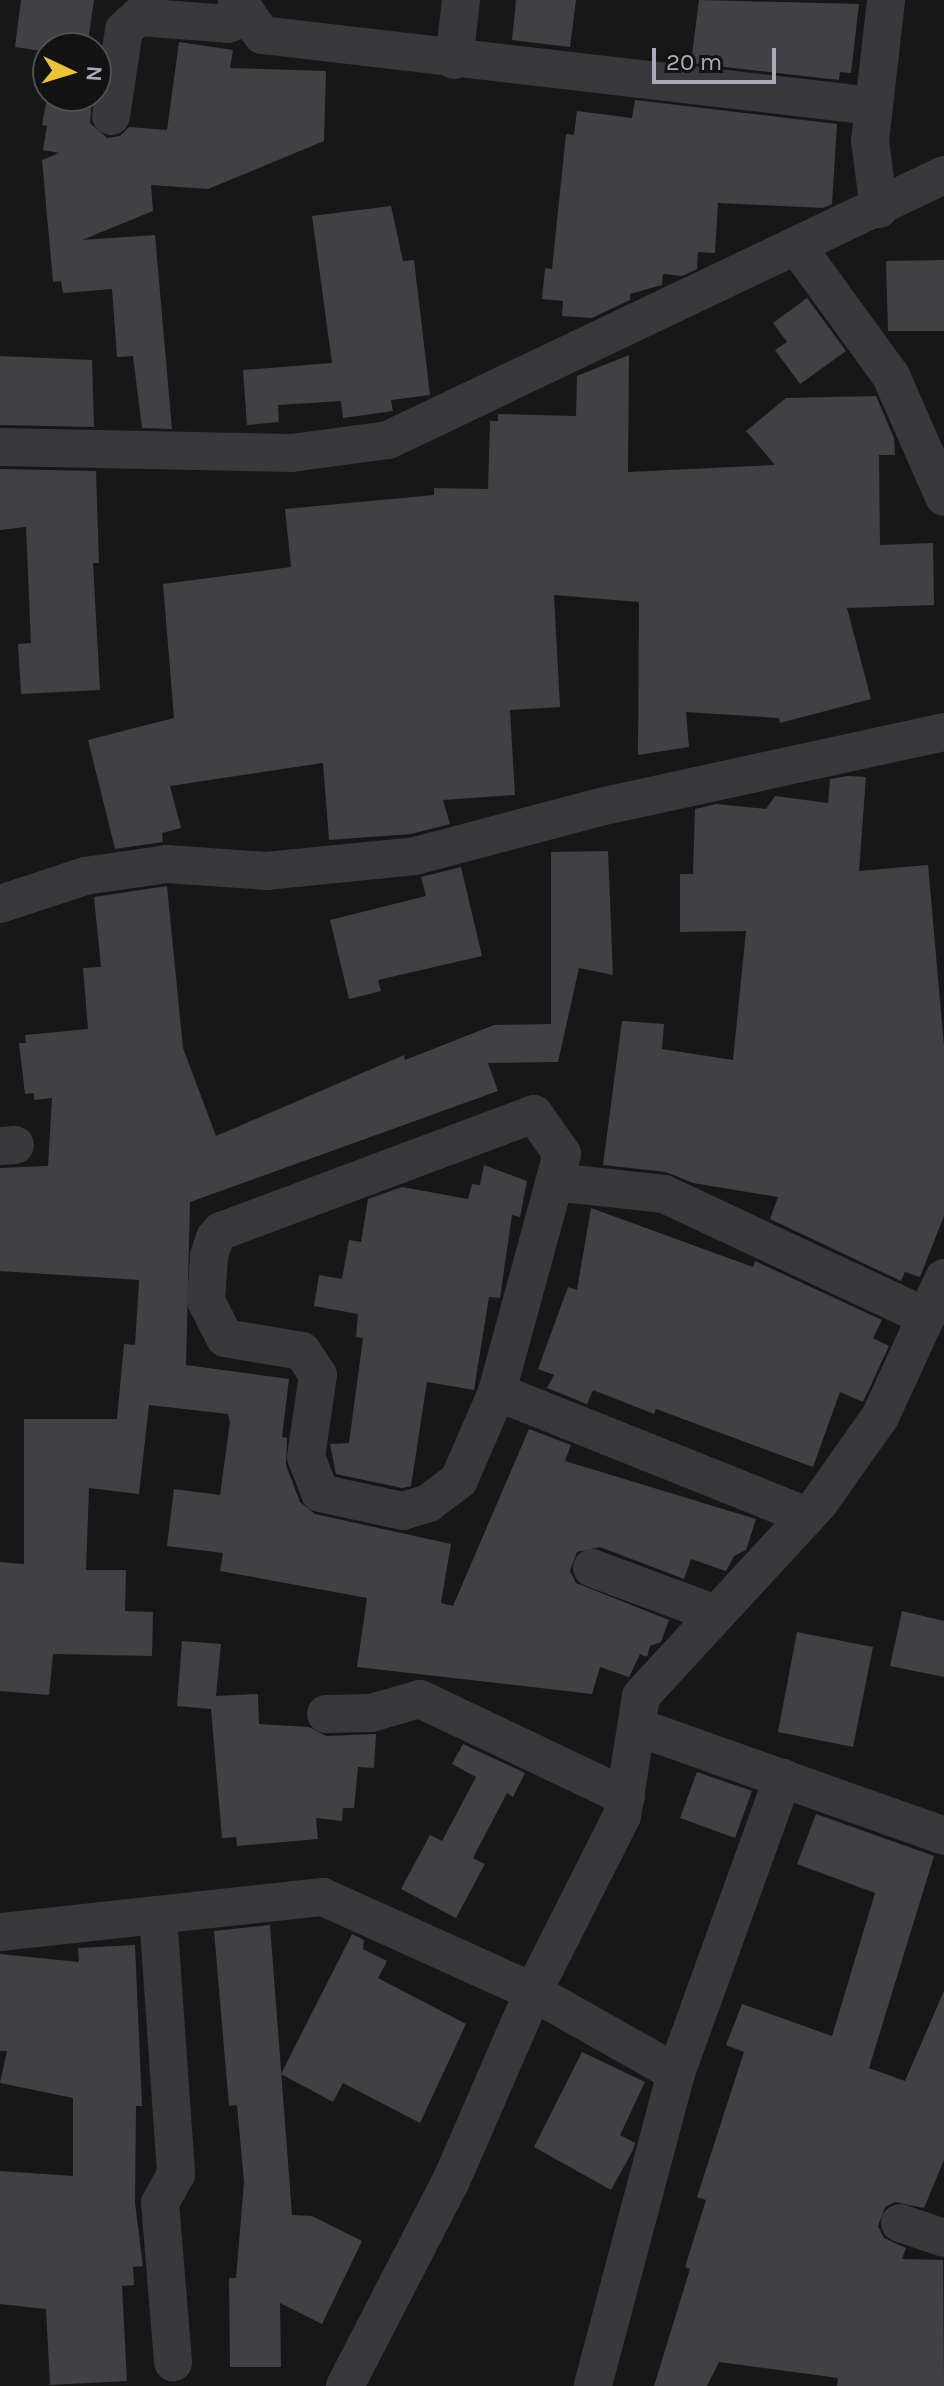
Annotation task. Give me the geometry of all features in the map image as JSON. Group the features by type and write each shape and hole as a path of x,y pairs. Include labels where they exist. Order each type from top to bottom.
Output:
{"street":[{"path":"454,60 461,0"},
{"path":"879,209 870,141 886,0"},
{"path":"111,116 124,30 138,17 228,24 242,8 262,35 454,60 874,106"},
{"path":"0,447 291,453 388,440 798,248 944,175"},
{"path":"798,248 891,376 944,497"},
{"path":"0,904 85,876 167,864 266,871 415,856 600,807 944,732"},
{"path":"534,1114 562,1154 497,1392 459,1480 449,1492 403,1511 329,1498 320,1493 306,1457 318,1375 302,1351 225,1338 207,1308 209,1256 221,1231 534,1114"},
{"path":"554,1182 664,1194 927,1317"},
{"path":"345,2386 451,2181 533,1992 622,1816 641,1696 713,1613 807,1516 880,1417 944,1278"},
{"path":"497,1392 807,1516"},
{"path":"592,1568 713,1613"},
{"path":"326,1714 371,1713 420,1699 626,1797"},
{"path":"637,1727 944,1836"},
{"path":"593,2386 676,2073 783,1778"},
{"path":"0,1932 323,1897 533,1992 676,2073"},
{"path":"158,1915 176,2174 160,2203 173,2362"},
{"path":"900,2223 944,2238"}],"building":[{"path":"21,0 94,0 89,32 32,32 32,50 15,47"},
{"path":"516,0 576,0 570,47 512,40"},
{"path":"699,0 859,4 851,73 840,72 839,80 691,63"},
{"path":"179,42 233,50 230,68 326,71 324,141 208,189 151,185 153,211 82,240 155,235 172,429 142,428 133,356 117,357 112,289 63,293 61,281 53,282 42,160 59,153 43,150 47,126 42,125 44,112 91,112 90,123 107,138 120,136 129,127 167,130"},
{"path":"635,100 837,124 832,204 823,208 718,203 715,253 698,252 697,269 682,276 663,274 662,285 630,294 630,300 592,318 562,316 563,301 542,299 545,268 552,269 566,134 574,135 577,111 632,118"},
{"path":"391,206 403,261 414,260 430,395 391,400 393,411 343,418 341,401 278,405 279,422 247,425 243,370 332,363 312,216"},
{"path":"944,260 944,331 888,331 886,261"},
{"path":"807,298 846,351 800,384 775,350 787,342 773,323"},
{"path":"629,355 628,472 775,465 746,431 786,398 876,396 894,438 895,455 879,455 880,545 933,543 934,605 847,608 871,699 780,723 779,718 686,712 689,747 638,755 639,602 554,595 560,707 510,710 515,795 443,800 450,824 411,834 329,840 323,763 170,786 181,828 162,833 163,842 115,849 88,740 174,718 163,584 291,567 285,509 434,495 434,488 488,489 490,421 498,421 498,414 576,416 577,376"},
{"path":"0,356 92,360 94,427 0,425"},
{"path":"0,469 96,471 99,563 93,563 100,690 21,694 18,644 31,643 26,527 0,530"},
{"path":"866,777 859,871 928,865 944,1046 944,1216 920,1277 905,1272 901,1281 770,1219 778,1197 693,1183 666,1172 603,1165 622,1021 664,1024 662,1049 733,1060 746,931 680,932 680,874 693,874 695,809 716,804 766,809 775,796 828,803 830,779"},
{"path":"608,851 613,975 579,968 558,1062 488,1063 498,1091 190,1202 186,1365 289,1379 282,1437 287,1438 286,1465 300,1502 315,1514 451,1544 441,1603 453,1606 529,1429 571,1445 565,1461 756,1519 746,1550 734,1556 726,1571 691,1559 684,1579 600,1547 577,1552 570,1571 576,1583 669,1620 661,1642 650,1646 647,1657 640,1654 629,1677 600,1667 592,1694 357,1667 367,1598 220,1571 223,1553 167,1546 174,1489 220,1495 230,1422 228,1414 149,1405 139,1494 89,1488 86,1570 126,1570 125,1611 153,1612 152,1656 53,1654 49,1695 0,1691 0,1562 24,1564 24,1419 117,1419 124,1344 135,1345 139,1280 0,1271 0,1168 48,1166 52,1098 34,1100 34,1093 25,1094 19,1043 26,1043 25,1035 88,1029 83,968 101,967 94,897 167,886 183,1048 216,1136 404,1055 405,1060 494,1025 551,1024 551,852"},
{"path":"461,867 482,956 378,980 381,991 349,999 330,920 426,896 421,877"},
{"path":"484,1165 527,1181 520,1217 512,1215 500,1298 489,1297 474,1390 427,1382 411,1486 402,1488 336,1474 330,1444 349,1443 363,1338 356,1337 358,1314 314,1306 319,1275 342,1279 349,1240 361,1242 368,1199 402,1187 468,1199 472,1184 480,1185"},
{"path":"591,1208 753,1267 755,1261 882,1320 873,1338 889,1346 863,1402 840,1392 813,1467 656,1409 654,1414 593,1390 587,1404 547,1388 554,1375 538,1369 568,1287 577,1290"},
{"path":"902,1611 944,1621 944,1677 890,1666"},
{"path":"797,1632 873,1647 853,1747 778,1732"},
{"path":"182,1641 221,1644 216,1696 258,1694 259,1724 309,1727 326,1736 376,1734 374,1768 358,1767 354,1808 343,1808 342,1821 316,1818 318,1839 237,1846 236,1837 222,1838 211,1709 177,1706"},
{"path":"463,1744 525,1773 513,1797 507,1793 473,1858 485,1864 456,1918 401,1889 430,1835 442,1841 476,1777 452,1764"},
{"path":"697,1772 752,1791 735,1838 680,1818"},
{"path":"816,1814 934,1856 869,2068 905,2081 944,1991 944,2160 924,2208 895,2202 885,2207 878,2226 884,2238 906,2248 902,2259 943,2260 944,2386 837,2386 838,2378 719,2362 707,2386 654,2386 690,2269 685,2267 706,2200 697,2197 744,2052 726,2045 742,2004 832,2036 875,1893 797,1864"},
{"path":"270,1925 292,2215 312,2216 362,2241 322,2324 280,2303 281,2367 230,2367 229,2278 236,2278 244,2182 237,2105 229,2106 214,1931"},
{"path":"352,1934 364,1940 363,1949 387,1961 378,1978 466,2024 420,2123 343,2083 333,2102 281,2074"},
{"path":"135,1945 142,2106 136,2106 135,2203 143,2266 133,2267 134,2285 122,2286 127,2381 50,2385 46,2309 0,2304 0,2171 73,2176 73,2098 0,2083 7,2051 0,2051 0,1954 79,1962 78,1948"},
{"path":"582,2052 645,2082 620,2135 635,2143 633,2150 611,2190 534,2147"}]}
